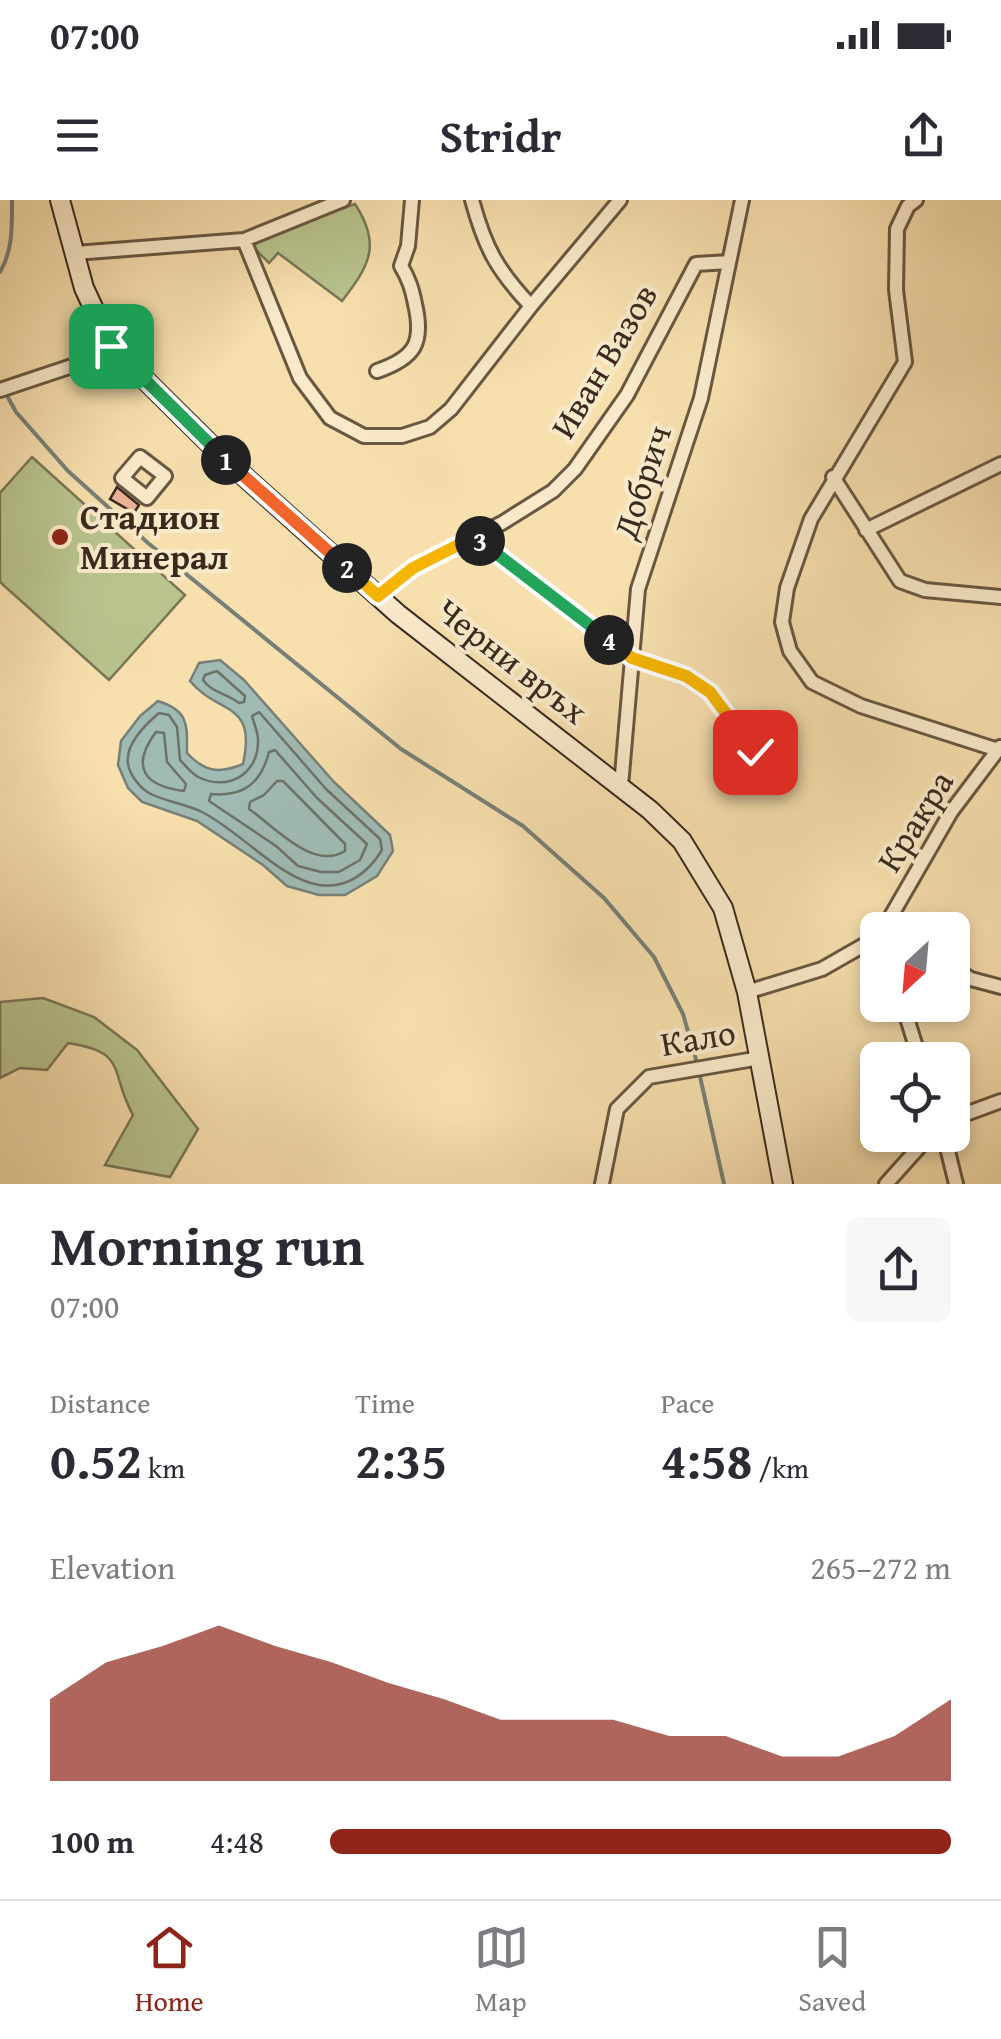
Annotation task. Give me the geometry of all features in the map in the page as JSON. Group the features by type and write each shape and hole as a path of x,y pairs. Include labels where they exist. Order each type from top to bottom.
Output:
{"street":[{"name":"Черни връх","path":"60,200 84,288 111,346 226,460 378,596 621,786 682,841 724,908 747,992 782,1184"},
{"path":"75,253 244,240 344,200"},
{"path":"377,371 398,364 416,347 420,325 411,282 401,266 408,246 412,200"},
{"path":"470,200 487,248 502,275 530,306"},
{"path":"244,240 300,378 330,418 364,436 402,436 430,427 451,409 530,306 620,200"},
{"name":"Добрич","path":"621,786 638,589 701,398 742,200"},
{"path":"916,200 908,206 897,228 896,290 904,362 811,518 787,588 782,622 790,650 812,682 845,698 999,748"},
{"name":"Иван Вазов","path":"378,596 413,568 553,492 575,469 627,395 696,264 729,262"},
{"path":"5,389 117,352"},
{"path":"866,530 1001,464"},
{"path":"833,477 900,581 925,590 1001,597"},
{"path":"474,537 632,658 686,676 710,692 755,752"},
{"name":"Кракра","path":"893,912 951,812 999,748"},
{"path":"747,992 822,969 860,950"},
{"path":"970,978 1001,986"},
{"name":"Кало","path":"602,1184 617,1110 649,1077 760,1058"},
{"path":"970,1112 1001,1101"},
{"path":"886,1184 915,1152"},
{"path":"948,1152 956,1184"}],"green space":[{"path":"355,204 368,232 369,255 342,301 278,253 269,263 254,248 255,239"},
{"name":"Стадион Минерал","path":"32,457 185,595 109,680 0,582 0,493"},
{"path":"43,998 94,1017 137,1050 198,1129 170,1177 105,1165 133,1115 114,1066 101,1052 68,1043 47,1070 20,1068 0,1078 0,1002"}],"water":[{"path":"220,660 244,680 334,782 390,835 393,851 377,876 345,895 319,895 287,886 197,821 142,802 128,788 118,765 121,741 140,716 158,701 181,714 186,726 187,753 200,764 219,770 243,764 246,743 240,719 190,681 199,663"}],"building":[{"path":"117,487 139,505 134,513 110,499"}],"waterway":[{"path":"0,272 10,246 12,200"},
{"path":"5,392 16,412 68,471 148,543 401,749 523,826 604,898 654,957 683,1014 697,1063"},
{"path":"699,1072 724,1184"}],"place":[{"name":"Стадион Минерал","path":"60,537"}],"route":[{"path":"111,346 226,460 378,596 413,568 474,537 632,658 686,676 710,692 735,720 755,752"}]}
